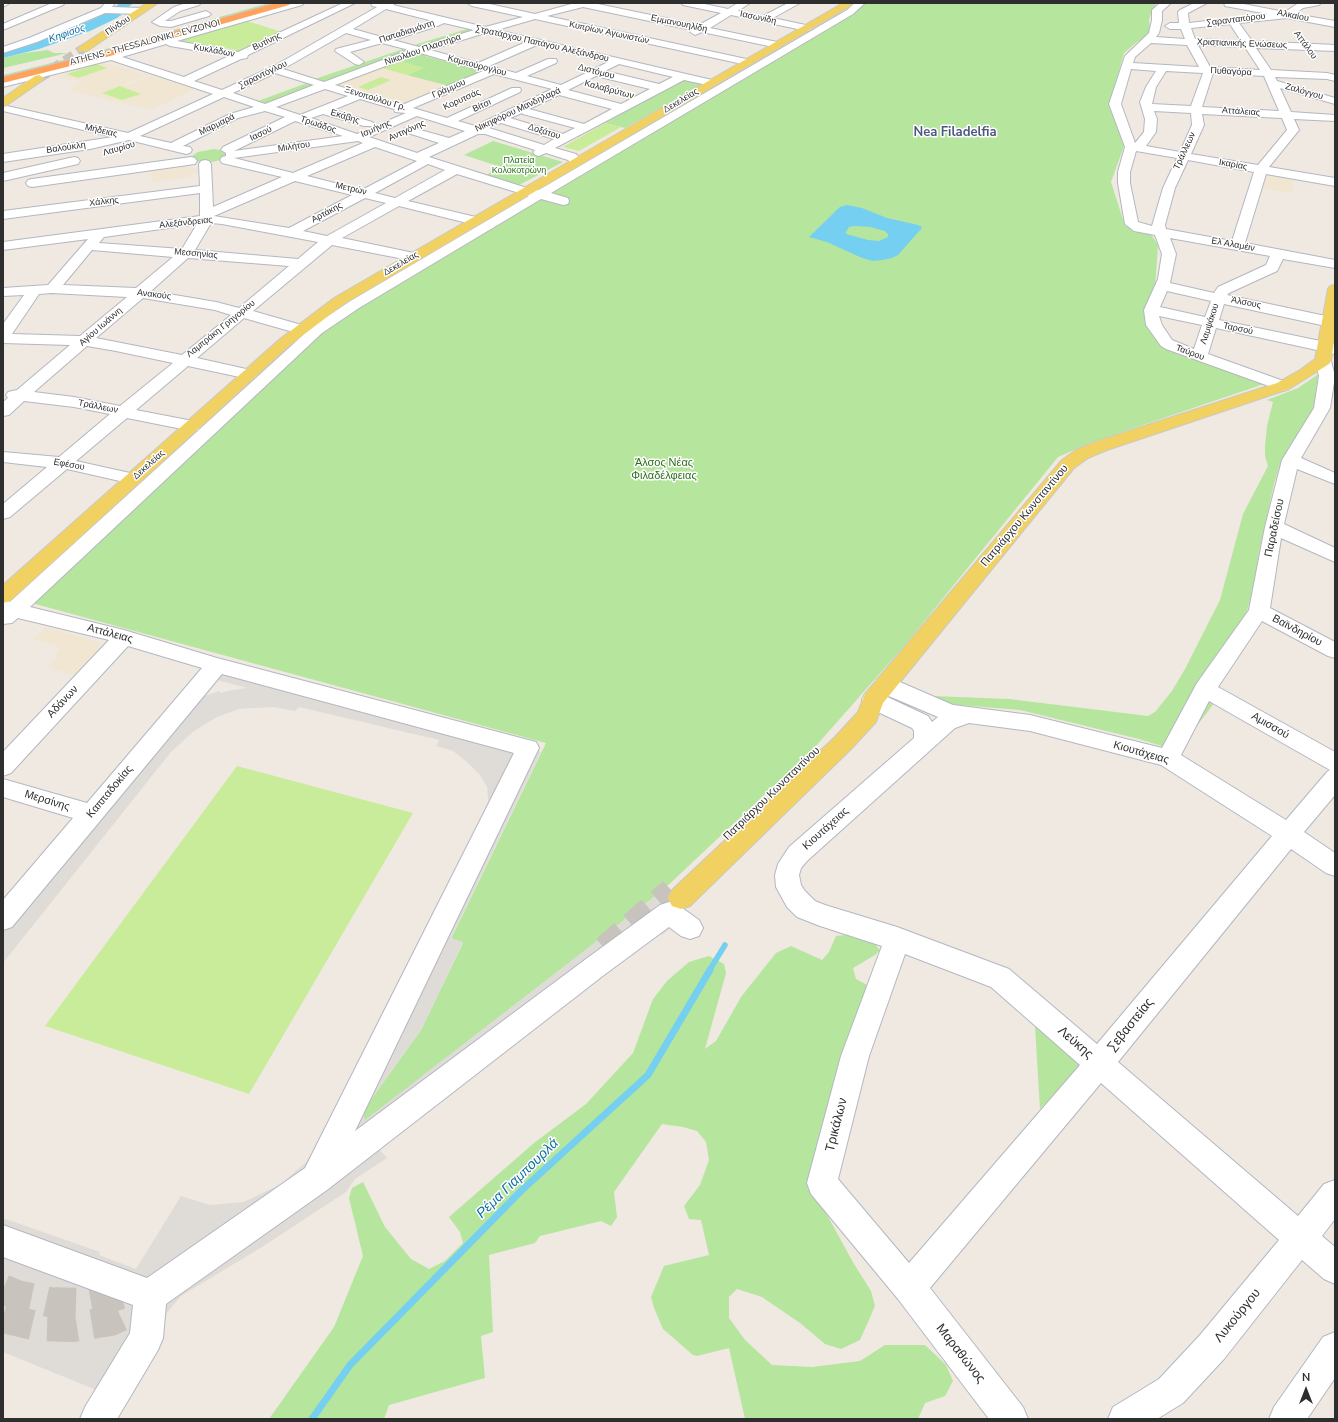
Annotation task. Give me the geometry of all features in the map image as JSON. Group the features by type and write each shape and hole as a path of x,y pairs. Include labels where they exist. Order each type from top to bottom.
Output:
{"highway":[{"name":"ATHENS - THESSALONIKI - EVZONOI","path":"3,71 96,48 256,3"},
{"name":"ATHENS - THESSALONIKI - EVZONOI","path":"3,80 109,56 286,3"}],"main road":[{"name":"Δεκελείας","path":"6,608 133,479 300,329 339,301 475,221 534,195 577,161 808,28 847,3"},
{"name":"Πίνδου","path":"84,49 128,10"},
{"path":"4,108 39,78"},
{"path":"1330,356 1335,289"},
{"name":"Πατριάρχου Κωνσταντίνου","path":"676,894 843,743 868,716 879,693 1062,470 1074,459 1102,446 1283,386 1298,378 1330,356"}],"street":[{"path":"3,28 60,3"},
{"path":"196,3 173,11 157,22 171,24 216,11"},
{"path":"3,84 145,48 299,3"},
{"name":"Βυτίνης","path":"185,82 350,3"},
{"name":"Στρατάρχου Παπάγου Αλεξάνδρου","path":"372,3 388,5 484,30 501,39 516,38 536,42 712,83"},
{"name":"Κυπρίων Αγωνιστών","path":"472,3 534,17 600,28 668,46 747,62"},
{"name":"Νικολάου Πλαστήρα","path":"249,103 406,46 558,3"},
{"name":"Νικολάου Πλαστήρα","path":"263,108 323,84 420,50 484,30 583,3"},
{"name":"Εμμανουηλίδη","path":"583,3 632,17 702,28 778,45"},
{"name":"Ιασωνίδη","path":"686,3 808,28"},
{"path":"634,65 745,3"},
{"path":"764,19 795,3"},
{"path":"6,608 317,330 366,297 534,195 850,12 860,3"},
{"path":"1163,68 1152,87 1146,102 1151,119 1150,132 1147,138 1134,148 1115,104 1130,56 1154,33 1157,10 1166,3"},
{"path":"1202,3 1185,10 1182,16 1191,42 1208,70"},
{"path":"1287,15 1309,3"},
{"name":"Αλκαίου","path":"1228,4 1335,24"},
{"name":"Σαραντόγλου","path":"129,137 289,62 309,56 345,25 388,5"},
{"name":"Παπαδιαμάντη","path":"309,56 356,48 384,40 442,20 462,7"},
{"path":"426,16 435,8"},
{"path":"3,50 44,35 128,10"},
{"name":"Σαρανταπόρου","path":"1156,26 1185,26 1287,15"},
{"name":"Αττάλου","path":"1287,15 1286,18 1291,25"},
{"path":"600,28 632,17"},
{"path":"600,28 632,17"},
{"path":"248,18 262,22"},
{"path":"1232,20 1270,78 1293,128 1292,132 1266,160 1261,169 1237,246"},
{"path":"309,22 345,25 375,25"},
{"name":"Καμπούρογλου","path":"345,25 384,40 444,57 460,56 479,66 537,81 561,90 622,108"},
{"path":"276,26 289,31"},
{"path":"3,28 44,35"},
{"path":"390,29 405,33"},
{"name":"Αττάλου","path":"1298,36 1331,77"},
{"path":"460,56 479,50 501,39"},
{"name":"Χριστιανικής Ενώσεως","path":"1148,40 1335,48"},
{"name":"Κυκλάδων","path":"165,42 289,62"},
{"path":"479,66 536,42"},
{"path":"558,48 575,42"},
{"path":"182,54 197,47"},
{"name":"Διστόμου","path":"558,48 536,54 552,61 564,64"},
{"path":"479,50 501,57"},
{"name":"Παπαδιαμάντη","path":"340,51 359,62"},
{"name":"Τρωάδος","path":"109,56 263,108 376,143 534,195"},
{"name":"Γράμμου","path":"352,136 382,116 516,63 501,57"},
{"path":"518,76 552,61"},
{"name":"Νικηφόρου Μανδηλαρά","path":"422,159 448,142 561,90 618,61"},
{"path":"147,70 161,63"},
{"name":"Πυθαγόρα","path":"1126,66 1208,70 1270,78 1331,77"},
{"name":"Διστόμου","path":"576,68 660,88"},
{"path":"4,108 63,69"},
{"name":"Ξενoπούλου Γρ.","path":"274,70 417,112 439,116 479,133 542,150 566,160 577,161"},
{"name":"Τράλλεων","path":"1160,232 1158,225 1169,188 1182,156 1198,125 1196,110 1207,80 1208,70"},
{"path":"246,83 256,86 263,86 292,75"},
{"path":"537,81 550,75"},
{"path":"542,150 566,139 683,76"},
{"name":"Ζαλόγγου","path":"1270,78 1335,101"},
{"path":"474,79 488,83"},
{"name":"Καλαβρύτων","path":"577,82 591,85"},
{"path":"502,87 516,90 554,104"},
{"path":"293,117 344,90"},
{"name":"Βίτσι","path":"439,116 484,105 516,90"},
{"path":"442,93 457,97"},
{"path":"293,117 323,110 360,95"},
{"name":"Καλαβρύτων","path":"626,95 640,98"},
{"path":"471,101 586,128"},
{"path":"339,103 358,109"},
{"name":"Αττάλειας","path":"1147,106 1335,118"},
{"name":"Μήδειας","path":"4,108 172,147 205,164"},
{"name":"Μαρμαρά","path":"172,147 234,116 263,108"},
{"name":"Εκάβης","path":"323,110 368,124"},
{"name":"Ισμήνης","path":"352,136 417,112"},
{"path":"590,114 605,118"},
{"name":"Λαυρίου","path":"3,177 90,160 147,141 234,116"},
{"name":"Αντιγόνης","path":"376,143 439,116"},
{"name":"Ιασού","path":"225,153 293,117"},
{"name":"Δοξάτου","path":"500,119 566,139"},
{"path":"52,290 91,246 100,233 98,203 90,160 89,128"},
{"path":"409,130 448,142"},
{"name":"Μιλήτου","path":"225,153 352,136"},
{"name":"Βαλούκλη","path":"3,158 90,160 129,137"},
{"path":"225,153 205,164 207,216 295,176 376,143"},
{"name":"Ικαρίας","path":"1134,148 1335,182"},
{"name":"Ελ Αλαμέιν","path":"1134,148 1124,172 1124,183 1132,224 1139,228 1335,264"},
{"name":"Μετρών","path":"225,153 295,176 475,221"},
{"path":"3,187 90,160 193,157"},
{"name":"Αρτάκης","path":"290,233 365,193 422,159"},
{"name":"Λαμπράκη Γρηγορίου","path":"3,513 64,464 185,360 329,240 456,169"},
{"name":"Χάλκης","path":"3,215 205,189"},
{"name":"Αλεξάνδρειας","path":"3,246 100,233 207,216 414,257"},
{"name":"Αγίου Ιωάννη","path":"3,411 186,253 207,216"},
{"path":"1151,310 1163,286 1169,254 1168,248 1160,232"},
{"name":"Μεσσηνίας","path":"91,246 302,263"},
{"name":"Λαμψάκου","path":"1200,356 1219,297 1223,290 1272,268 1278,253"},
{"name":"Άλσους","path":"1163,286 1332,322"},
{"path":"3,337 35,290"},
{"name":"Ανακούς","path":"3,292 52,290 140,293 188,300 243,312 300,329"},
{"name":"Ταρσού","path":"1151,310 1211,323 1330,356"},
{"name":"Ταύρου","path":"1151,310 1154,325 1166,343 1283,386"},
{"path":"3,337 84,342 116,346 249,374"},
{"name":"Παραδείσου","path":"1168,758 1205,689 1259,611 1274,527 1291,460 1322,411 1330,356"},
{"name":"Τράλλεων","path":"3,395 22,395 74,402 192,426"},
{"name":"Εφέσου","path":"3,457 64,464 133,479"},
{"path":"1291,460 1335,479"},
{"path":"1274,527 1335,556"},
{"name":"Αττάλειας","path":"6,608 124,637 216,665 528,748 316,1179"},
{"name":"Βαϊνδηρίου","path":"1259,611 1335,651"},
{"name":"Αδάνων","path":"3,767 124,637"},
{"name":"Καππαδοκίας","path":"3,920 216,665"},
{"name":"Αμισσού","path":"1205,689 1335,764"},
{"name":"Κιουτάχειας","path":"879,693 926,723 948,722 966,716"},
{"name":"Κιουτάχειας","path":"788,875 790,864 798,854 926,723 966,716 1000,718 1030,723 1168,758 1288,834 1335,866"},
{"name":"Σεβαστείας","path":"909,1288 1099,1064 1335,778"},
{"name":"Μερσίνης","path":"3,788 91,814"},
{"name":"Λεύκης","path":"788,875 789,887 796,899 806,909 820,915 897,938 1000,978 1335,1268"},
{"path":"104,1408 146,1338 150,1295 316,1179 595,967 669,913 690,928"},
{"name":"Τρικάλων","path":"897,938 855,1056 822,1183 909,1288"},
{"name":"Λυκούργου","path":"1125,1419 1171,1391 1212,1347 1335,1196"},
{"path":"3,1241 150,1295"},
{"name":"Μαραθώνος","path":"909,1288 1011,1419"},
{"path":"1286,1419 1335,1349"}],"shaded area":[{"path":"101,62 149,75 122,85 125,86 152,76 195,89 150,110 70,90 81,81 56,78 66,72"},
{"path":"379,67 449,86 405,105 333,84"},
{"path":"179,165 198,169 198,173 191,174 191,177 152,182 151,169"},
{"path":"1266,172 1295,176 1292,193 1261,188"},
{"path":"46,627 105,644 74,675 48,667 58,656 56,656 60,647 33,639"},
{"path":"217,665 541,752 451,938 463,942 421,1030 362,1112 365,1120 663,890 689,912 662,935 658,931 379,1149 387,1158 355,1179 346,1192 262,1247 181,1296 146,1338 111,1396 3,1352 3,1218 100,1252 99,1255 136,1269 181,1196 210,1205 244,1202 281,1184 306,1162 325,1133 489,810 487,787 479,774 453,751 436,746 439,740 299,707 295,711 272,707 239,709 217,717 194,731 171,752 3,963 3,932 187,708 200,701 199,698 219,691 220,693 247,688 206,677"}],"green space":[{"path":"273,3 102,52 3,76 99,51"},
{"name":"Άλσος Νέας Φιλαδέλφειας","path":"862,3 1160,3 1156,4 1151,13 1149,20 1150,31 1148,36 1137,42 1124,53 1110,102 1124,146 1111,182 1125,226 1149,231 1158,245 1155,288 1146,306 1144,317 1154,337 1163,346 1264,384 1090,443 1058,457 905,645 815,747 663,890 365,1121 362,1112 421,1030 463,943 451,939 546,743 28,602 339,317"},
{"path":"247,21 282,32 239,52 234,52 237,50 178,41"},
{"path":"467,29 475,31 420,48 411,46"},
{"path":"403,49 412,51 324,82 315,79"},
{"path":"48,50 54,53 68,53 3,68 3,58"},
{"path":"420,52 428,54 425,56 483,71 449,86 407,75 423,68 396,60"},
{"path":"396,60 424,68 407,75 379,67"},
{"path":"96,64 107,68 78,78 67,74"},
{"path":"381,77 391,80 368,90 358,87"},
{"path":"683,79 703,84 625,128 605,123"},
{"path":"307,83 317,85 268,104 258,101"},
{"path":"120,86 141,94 122,100 102,93"},
{"path":"605,123 621,127 579,151 563,147"},
{"name":"Πλατεία Κολοκοτρώνη","path":"493,141 563,162 519,185 486,175 501,167 464,155"},
{"path":"214,149 222,150 226,152 227,155 224,159 208,163 194,161 192,158 193,155 198,152"},
{"path":"1317,375 1313,413 1280,464 1274,484 1259,552 1255,581 1247,611 1240,625 1217,661 1215,702 1178,751 1139,739 1020,710 935,703 933,696 1009,699 1148,716 1155,712 1172,691 1185,669 1220,600 1243,514 1268,466 1265,456 1265,447 1267,426 1273,402 1267,400 1298,388"},
{"path":"237,766 413,813 249,1094 45,1026"},
{"path":"846,935 873,942 880,950 875,955 853,968 856,979 871,987 817,1142 818,1193 827,1215 871,1291 875,1306 860,1340 841,1349 825,1344 800,1323 762,1297 737,1289 729,1297 729,1318 745,1340 772,1365 812,1367 860,1361 885,1345 925,1345 946,1365 953,1381 945,1396 925,1403 918,1419 745,1419 729,1348 697,1356 693,1355 663,1329 651,1297 664,1266 709,1255 701,1220 689,1219 684,1206 700,1185 709,1160 706,1142 697,1131 662,1124 614,1192 617,1217 611,1226 601,1221 540,1236 535,1243 489,1255 493,1332 481,1336 485,1378 389,1405 384,1419 269,1419 334,1327 363,1256 349,1198 352,1188 363,1182 385,1227 411,1259 429,1269 445,1261 463,1243 460,1232 449,1217 534,1143 586,1104 633,1053 653,999 667,981 689,962 709,956 724,964 726,973 705,1049 716,1041 741,997 776,953 791,946 822,960 829,952 836,936"},
{"path":"1035,1026 1082,1065 1040,1109"}],"water":[{"path":"108,14 122,15 71,36 59,34 76,29"},
{"path":"52,36 65,38 37,48 3,57 3,52"},
{"path":"847,205 862,208 887,218 922,227 898,255 892,258 873,261 862,258 827,242 809,237 840,207","holes":["849,227 870,227 885,231 888,234 888,237 879,241 868,240 846,234"]}],"waterway":[{"name":"Κηφισός","path":"3,54 34,46 85,28 113,15 127,3"},
{"name":"Ρέμα Γιαμπουρλά","path":"709,971 725,945"},
{"name":"Ρέμα Γιαμπουρλά","path":"312,1419 350,1365 522,1190 648,1075 710,970"}],"tunnel":[{"path":"39,78 83,49"},
{"path":"604,948 671,890"},
{"path":"3,1289 17,1295 49,1302 82,1303 113,1297 139,1287"},
{"path":"3,1318 37,1326 73,1327 111,1321 158,1299"}],"district":[{"name":"Nea Filadelfia","path":"955,133"}]}
